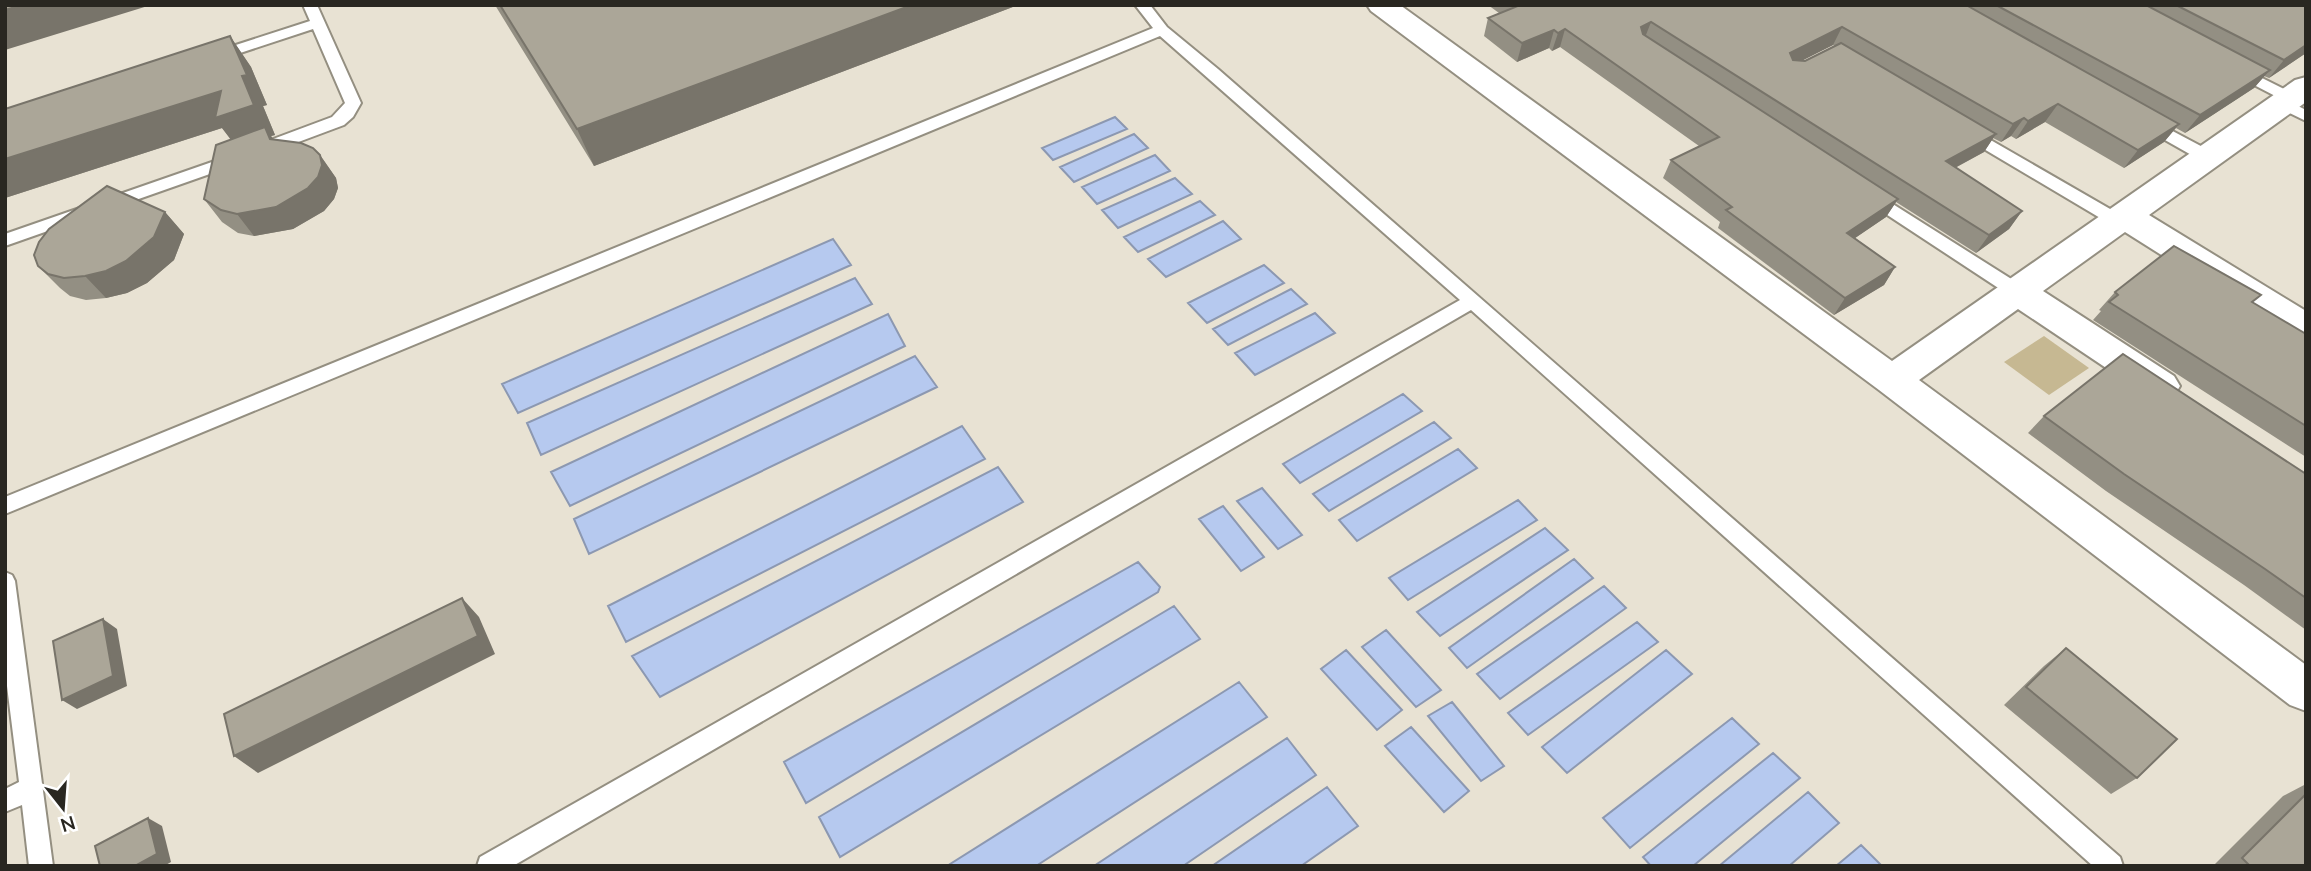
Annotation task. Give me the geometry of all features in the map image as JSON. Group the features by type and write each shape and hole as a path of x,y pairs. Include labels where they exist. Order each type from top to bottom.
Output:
{"street":[{"path":"1381,5 1892,380 2306,691"},
{"path":"1892,380 2208,157 2296,102"},
{"path":"2121,218 2306,328"},
{"path":"2018,292 2191,406"}],"lane":[{"path":"5,240 338,121 348,113 353,103 310,5"},
{"path":"1142,5 1162,30 1213,72 2110,866"},
{"path":"201,61 318,23"},
{"path":"5,506 1162,30"},
{"path":"2219,61 2296,102"},
{"path":"2136,116 2208,157"},
{"path":"1951,122 2121,218"},
{"path":"1859,188 2018,292"},
{"path":"489,866 1471,302"},
{"path":"5,581 41,866"},
{"path":"5,801 31,788"}],"shaded area":[{"path":"2044,336 2089,368 2049,395 2004,362"}],"water":[{"path":"1115,117 1127,129 1053,160 1042,148"},
{"path":"1134,134 1148,148 1074,182 1060,167"},
{"path":"1155,155 1170,171 1097,204 1082,187"},
{"path":"1175,178 1192,194 1118,228 1102,210"},
{"path":"1200,201 1215,215 1138,252 1124,237"},
{"path":"1223,221 1241,239 1166,277 1148,259"},
{"path":"833,239 851,265 518,413 502,384"},
{"path":"1264,265 1284,283 1207,323 1188,303"},
{"path":"855,278 872,304 541,455 527,423"},
{"path":"1291,289 1307,304 1228,345 1213,329"},
{"path":"1315,313 1335,333 1255,375 1235,353"},
{"path":"888,314 905,346 570,506 551,472"},
{"path":"915,356 937,387 589,554 574,519"},
{"path":"1403,394 1422,411 1300,483 1283,464"},
{"path":"1434,422 1451,438 1329,511 1313,494"},
{"path":"962,426 985,459 626,642 608,606"},
{"path":"1458,449 1477,468 1357,541 1339,520"},
{"path":"998,467 1023,502 660,697 632,656"},
{"path":"1262,488 1302,535 1278,549 1237,501"},
{"path":"1518,500 1537,520 1408,600 1389,578"},
{"path":"1223,506 1264,557 1241,571 1199,519"},
{"path":"1545,528 1568,550 1440,636 1417,612"},
{"path":"1574,559 1593,578 1467,668 1449,648"},
{"path":"1138,562 1160,587 1158,592 806,803 784,762"},
{"path":"1604,586 1626,608 1500,699 1477,674"},
{"path":"1174,606 1200,639 840,857 819,817"},
{"path":"1637,622 1658,642 1528,735 1508,713"},
{"path":"1386,630 1441,690 1416,707 1362,647"},
{"path":"1346,650 1402,710 1377,730 1321,669"},
{"path":"1666,650 1692,674 1567,773 1542,747"},
{"path":"1239,682 1267,717 1036,866 947,866"},
{"path":"1452,702 1504,766 1481,781 1428,716"},
{"path":"1732,718 1759,744 1630,848 1603,818"},
{"path":"1411,727 1469,791 1444,812 1385,746"},
{"path":"1287,738 1316,775 1183,866 1094,866"},
{"path":"1773,753 1800,778 1693,866 1651,866 1643,857"},
{"path":"1327,787 1358,826 1301,866 1212,866"},
{"path":"1808,792 1839,823 1789,866 1719,866"},
{"path":"1861,845 1882,866 1836,866"}],"building":[{"path":"5,5 22,5 5,10"},
{"path":"500,5 912,5 577,129"},
{"path":"1517,5 1966,5 2179,124 2138,150 2058,104 2028,121 2024,118 2013,124 1842,27 1790,53 1793,60 1805,61 1841,43 1996,134 1946,161 2022,211 1989,235 1651,22 1641,27 1643,34 1898,199 1847,233 1895,267 1845,298 1726,210 1732,207 1671,160 1719,137 1565,29 1558,33 1554,30 1522,43 1488,18"},
{"path":"1996,5 2146,5 2270,70 2200,115"},
{"path":"2176,5 2306,5 2306,45 2284,60"},
{"path":"230,36 247,75 242,76 254,105 215,118 221,91 5,159 5,109"},
{"path":"265,127 270,139 301,143 313,148 320,155 322,165 318,177 308,188 276,207 237,214 221,210 204,199 216,145"},
{"path":"107,186 165,212 154,237 126,261 106,271 64,278 48,274 38,266 34,255 39,242 49,229"},
{"path":"2174,246 2261,295 2252,302 2306,334 2306,426 2109,302 2118,295 2115,292"},
{"path":"2123,354 2306,474 2306,598 2044,416"},
{"path":"462,598 478,636 234,756 224,714"},
{"path":"103,619 113,676 62,700 53,641"},
{"path":"2066,648 2177,739 2137,778 2026,687"},
{"path":"2306,794 2306,866 2250,866 2242,858"},
{"path":"148,818 157,854 135,866 100,866 95,846"}]}
